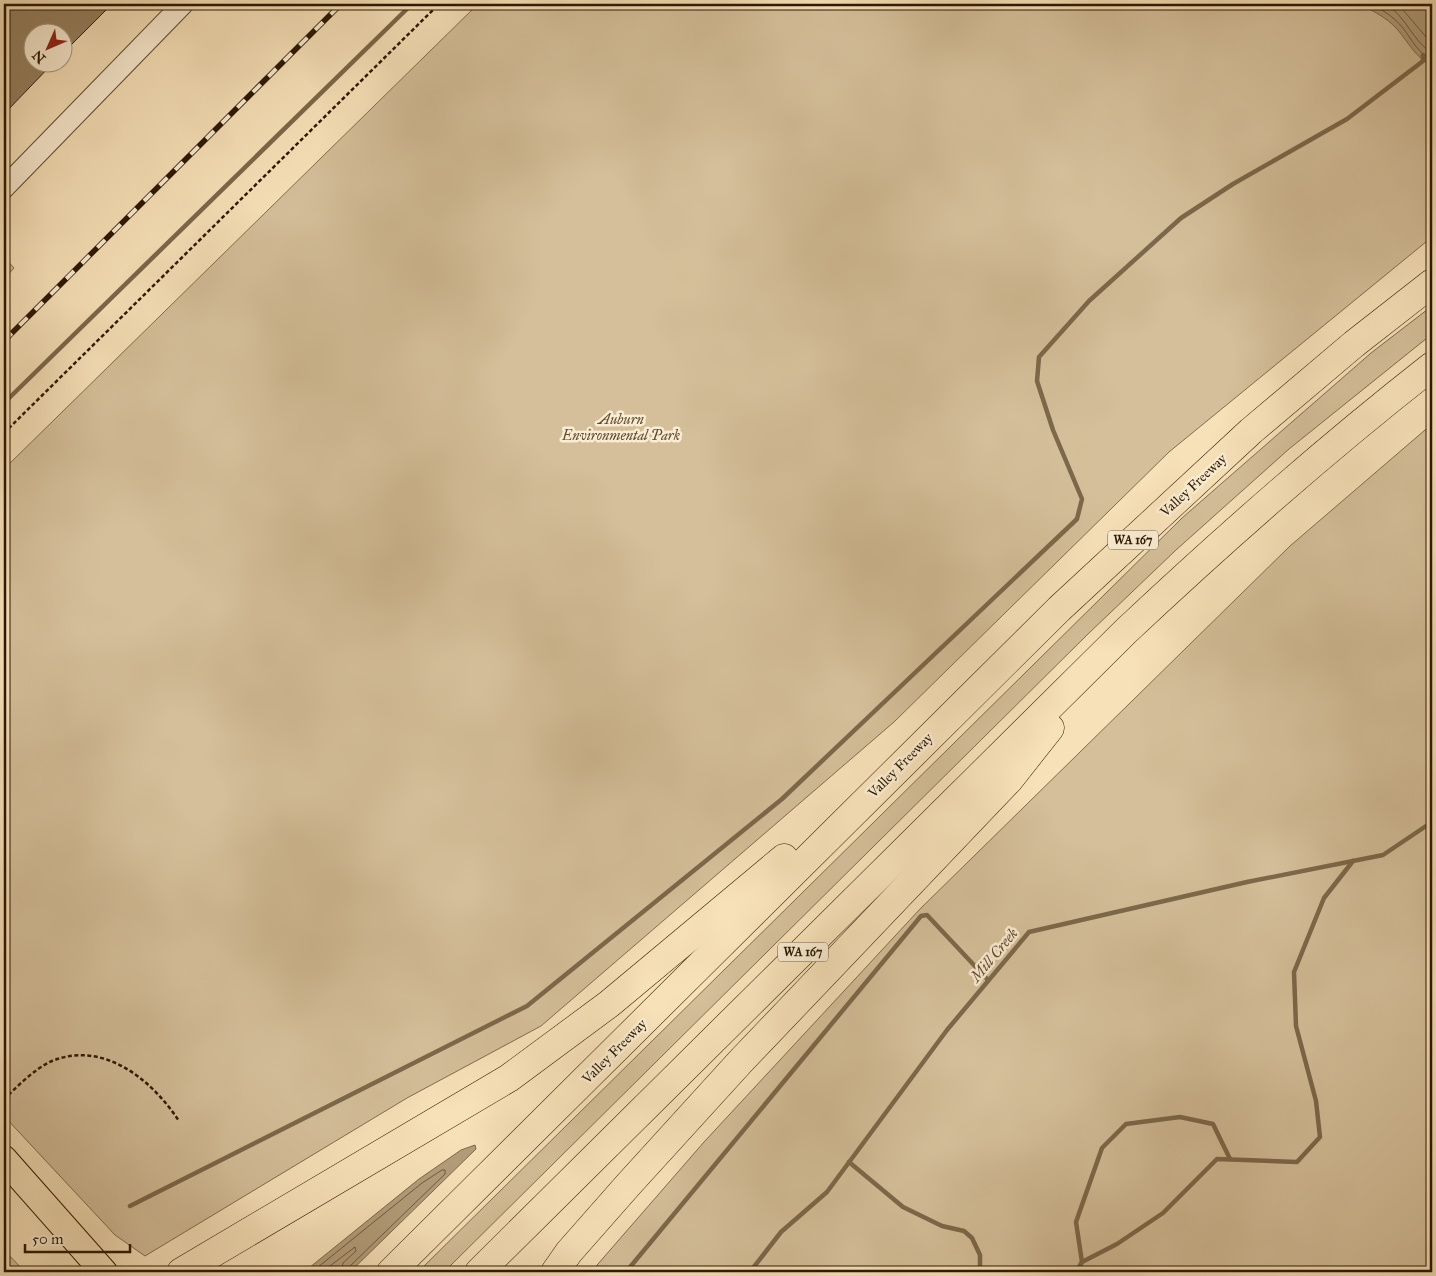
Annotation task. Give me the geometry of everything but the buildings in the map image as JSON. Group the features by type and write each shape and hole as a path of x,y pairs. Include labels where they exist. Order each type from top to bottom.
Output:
{"highway":[{"name":"Valley Freeway","path":"391,1272 1058,609 1251,431 1354,344 1432,283"},
{"name":"WA 167","path":"479,1272 1126,631 1304,470 1432,366"},
{"path":"555,1272 569,1252 628,1184 740,1062 1009,780 1126,631"},
{"path":"181,1272 509,1078 556,1046 920,745"}],"main road":[{"path":"4,1159 104,1272"}],"lane":[{"path":"4,188 183,4"}],"path":[{"path":"4,433 439,4"},
{"path":"4,1099 51,1062 76,1055 103,1058 122,1065 141,1077 166,1102 179,1121"}],"green space":[{"name":"Auburn Environmental Park","path":"478,4 1432,4 1432,237 1169,452 894,722 541,1026 407,1098 145,1256 115,1235 4,1116 4,469"},
{"path":"4,257 14,268 4,279"},
{"path":"1432,306 1432,334 1289,449 1176,550 1088,634 444,1272 418,1272 1182,518 1371,353"},
{"path":"1432,424 1432,1272 591,1272 704,1142 920,909 1290,546"},
{"path":"4,1250 25,1272 4,1272"}],"water":[{"path":"1361,4 1432,4 1432,66 1417,54 1393,25"},
{"path":"475,1145 476,1149 350,1272 304,1272 419,1179 461,1150"}],"waterway":[{"path":"4,403 412,4"},
{"path":"130,1206 527,1006 782,799 1077,519 1082,499 1053,430 1037,381 1039,357 1089,301 1181,218 1233,184 1347,119 1423,61 1423,55"},
{"name":"Mill Creek","path":"750,1272 781,1232 827,1192 947,1030 1029,932 1247,882 1383,855 1432,822"},
{"path":"1076,1272 1082,1262 1117,1244 1163,1213 1217,1159 1297,1162 1320,1137 1316,1101 1296,1026 1294,972 1324,898 1353,861"},
{"path":"626,1272 921,916 927,915 988,980"},
{"path":"1082,1262 1076,1222 1102,1148 1126,1124 1180,1117 1213,1124 1230,1159"},
{"path":"849,1162 903,1207 942,1226 964,1231 972,1238 980,1255 980,1272"}],"railway":[{"path":"4,341 341,4"}]}
